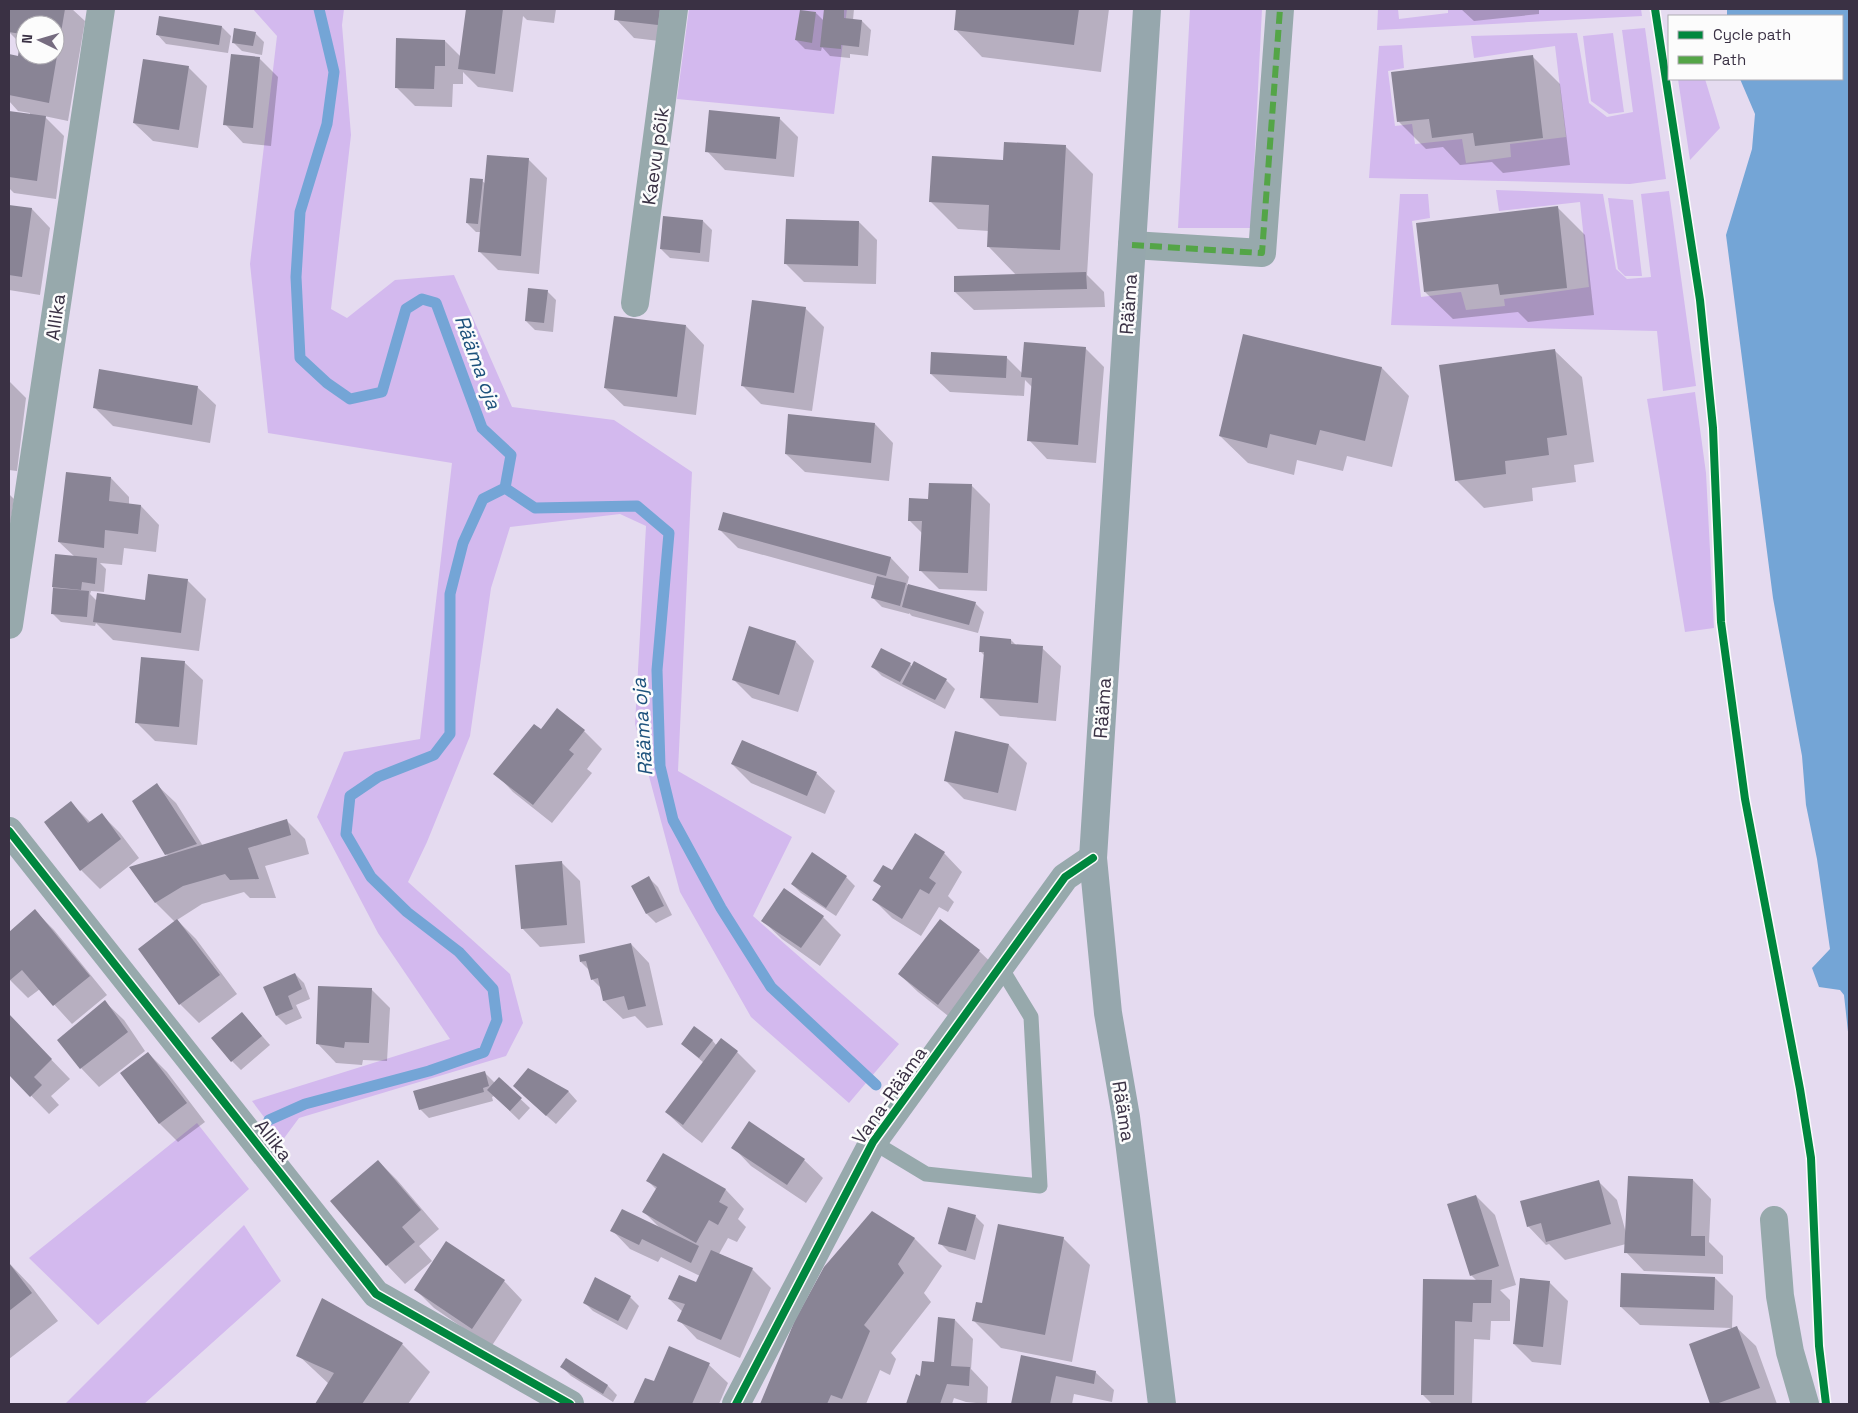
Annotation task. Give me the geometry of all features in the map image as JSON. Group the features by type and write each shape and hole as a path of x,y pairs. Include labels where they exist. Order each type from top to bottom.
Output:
{"main road":[{"name":"Rääma","path":"1147,9 1093,858 1108,1014 1126,1117 1162,1404"}],"street":[{"name":"Allika","path":"9,625 100,9"},
{"name":"Kaevu põik","path":"635,302 674,9"},
{"path":"1132,245 1262,253 1280,9"},
{"name":"Allika","path":"9,831 376,1294 570,1404"},
{"name":"Vana-Rääma","path":"736,1404 873,1142 1065,877 1093,858"},
{"path":"1774,1220 1780,1296 1790,1352 1805,1404"}],"lane":[{"path":"873,1142 926,1174 1040,1186 1031,1017 1000,966"}],"shaded area":[{"path":"253,9 344,9 342,25 351,135 331,309 347,318 395,280 454,275 512,407 614,420 692,472 678,771 792,837 753,916 899,1044 849,1103 751,1017 680,892 635,724 646,526 620,514 510,527 491,588 470,736 427,842 408,882 510,974 523,1023 506,1056 299,1118 282,1141 252,1101 450,1039 378,933 317,817 344,752 420,739 452,463 268,433 250,264 277,36"},
{"path":"689,9 847,9 834,114 677,99"},
{"path":"1190,9 1262,9 1251,228 1178,228"},
{"path":"1378,9 1398,9 1399,19 1448,13 1448,9 1641,9 1642,16 1377,30"},
{"path":"1645,28 1666,179 1630,184 1369,178 1379,46 1402,45 1404,68 1388,71 1395,126 1412,124 1415,144 1462,139 1466,163 1511,157 1510,144 1566,137 1555,46 1474,58 1471,36 1577,33 1589,103 1607,117 1633,112 1622,30"},
{"path":"1613,33 1624,112 1609,114 1591,101 1583,36"},
{"path":"1678,80 1705,80 1720,128 1690,160"},
{"path":"1496,190 1603,194 1616,269 1627,279 1651,277 1641,194 1669,191 1696,386 1663,391 1657,331 1391,325 1400,194 1428,194 1430,218 1412,221 1421,297 1461,292 1466,310 1505,306 1504,299 1589,287 1580,202 1499,211"},
{"path":"1608,198 1633,200 1642,276 1625,276 1618,269"},
{"path":"1695,392 1706,473 1714,628 1685,632 1647,399"},
{"path":"197,1123 249,1189 98,1325 29,1258"},
{"path":"244,1225 281,1281 144,1404 65,1404"}],"water":[{"path":"1727,9 1849,9 1849,1041 1844,995 1840,990 1819,987 1812,968 1830,949 1817,859 1806,805 1802,756 1773,598 1726,235 1752,149 1755,114 1740,80 1843,80 1843,15 1727,15"}],"building":[{"path":"9,9 65,9 64,15 15,15 15,33 9,32"},
{"path":"466,9 503,9 495,74 458,69"},
{"path":"615,9 660,9 658,25 614,20"},
{"path":"824,9 844,9 844,18 862,20 859,47 841,45 841,49 820,47"},
{"path":"956,9 1079,9 1074,45 954,30"},
{"path":"800,10 816,12 812,43 795,40"},
{"path":"159,16 222,26 219,45 156,35"},
{"path":"234,28 256,32 253,46 232,43"},
{"path":"396,38 445,40 445,66 435,66 434,89 395,88"},
{"path":"9,54 15,55 15,65 55,65 49,103 9,95"},
{"path":"231,54 260,57 253,128 223,125"},
{"path":"1533,55 1543,138 1475,146 1473,133 1432,138 1429,119 1397,122 1391,72"},
{"path":"143,59 189,66 179,130 133,123"},
{"path":"709,110 780,117 776,159 705,152"},
{"path":"9,111 46,116 37,181 9,177"},
{"path":"1004,142 1066,145 1060,250 987,247 989,205 929,202 932,156 1003,160"},
{"path":"487,155 529,158 521,256 478,252"},
{"path":"470,178 483,179 478,224 466,223"},
{"path":"9,205 32,208 22,277 9,275"},
{"path":"1558,206 1567,288 1500,295 1498,284 1424,292 1416,223"},
{"path":"663,216 703,220 700,253 660,249"},
{"path":"786,219 859,221 858,266 784,264"},
{"path":"1086,272 1087,289 954,292 954,276"},
{"path":"528,288 548,290 544,323 525,321"},
{"path":"752,300 806,307 794,393 741,386"},
{"path":"614,316 686,325 677,397 604,388"},
{"path":"1243,334 1382,367 1365,441 1320,430 1316,445 1270,434 1267,448 1219,436"},
{"path":"1024,342 1086,347 1078,445 1027,441 1032,378 1021,377"},
{"path":"1555,349 1567,435 1547,438 1549,455 1505,461 1506,474 1455,481 1439,365"},
{"path":"931,352 1007,356 1006,378 930,374"},
{"path":"99,369 198,386 192,425 93,408"},
{"path":"788,414 875,423 871,463 785,454"},
{"path":"66,472 111,477 109,501 141,505 138,534 105,530 104,548 58,542"},
{"path":"929,483 972,484 968,573 919,571 922,521 908,521 909,498 928,499"},
{"path":"723,512 891,557 886,576 718,530"},
{"path":"55,554 97,558 95,584 82,582 81,590 52,587"},
{"path":"148,574 188,579 181,633 93,622 97,593 145,600"},
{"path":"877,576 906,583 900,606 871,598"},
{"path":"908,584 976,602 969,625 902,607"},
{"path":"53,588 89,591 87,617 51,614"},
{"path":"749,626 796,641 779,695 732,680"},
{"path":"980,636 1011,639 1011,644 1043,646 1038,703 980,698 984,652 979,652"},
{"path":"881,648 911,663 900,682 871,667"},
{"path":"141,657 185,661 179,727 135,723"},
{"path":"914,661 947,679 935,700 902,684"},
{"path":"557,708 585,730 569,750 574,754 533,805 493,774 534,724 541,729"},
{"path":"955,731 1009,744 998,793 944,781"},
{"path":"742,740 817,772 807,796 731,764"},
{"path":"157,783 197,844 165,855 132,801"},
{"path":"71,801 88,823 102,813 121,839 80,871 44,822"},
{"path":"287,819 291,835 248,848 259,879 230,880 225,874 183,886 155,903 129,867"},
{"path":"915,833 945,852 929,878 936,883 929,894 920,889 902,919 872,900 881,886 873,881 883,865 892,870"},
{"path":"812,852 847,876 826,908 791,884"},
{"path":"562,861 567,925 521,929 515,865"},
{"path":"649,876 664,906 646,914 631,886"},
{"path":"784,888 824,916 801,948 761,921"},
{"path":"35,909 90,976 53,1006 22,970 9,981 9,932"},
{"path":"177,919 220,975 179,1005 138,949"},
{"path":"940,919 980,950 938,1005 898,974"},
{"path":"631,943 646,1006 628,1010 624,996 603,1001 598,978 591,980 586,961 580,962 579,955"},
{"path":"295,973 302,989 288,996 293,1009 276,1016 263,987"},
{"path":"318,986 372,988 369,1043 345,1042 344,1048 316,1044"},
{"path":"105,1000 128,1032 80,1069 57,1040"},
{"path":"242,1012 262,1036 231,1062 211,1038"},
{"path":"9,1014 52,1059 34,1077 42,1085 30,1097 9,1075"},
{"path":"694,1026 713,1040 699,1058 681,1044"},
{"path":"721,1038 738,1051 683,1125 665,1112"},
{"path":"148,1052 187,1103 159,1124 120,1073"},
{"path":"528,1068 569,1091 546,1116 513,1086"},
{"path":"485,1071 489,1086 483,1088 484,1092 419,1110 413,1091"},
{"path":"499,1077 522,1098 510,1111 487,1090"},
{"path":"749,1121 805,1159 787,1185 731,1148"},
{"path":"663,1153 726,1189 719,1202 728,1207 718,1225 709,1220 696,1243 642,1212 657,1187 646,1181"},
{"path":"378,1160 421,1210 402,1227 415,1242 386,1266 330,1201"},
{"path":"1628,1176 1693,1179 1691,1236 1705,1236 1705,1256 1624,1253"},
{"path":"1599,1180 1611,1224 1546,1242 1541,1223 1527,1227 1520,1201"},
{"path":"1476,1195 1499,1266 1470,1276 1447,1204"},
{"path":"948,1207 976,1215 966,1251 938,1244"},
{"path":"622,1209 699,1246 691,1263 642,1239 639,1245 610,1231"},
{"path":"872,1211 915,1238 898,1264 904,1273 864,1325 870,1331 842,1399 831,1395 827,1404 760,1404 795,1320 824,1267"},
{"path":"998,1224 1064,1237 1045,1335 972,1321 976,1302 982,1303"},
{"path":"446,1241 505,1280 472,1329 414,1290"},
{"path":"711,1250 753,1268 721,1340 677,1321 685,1304 668,1299 679,1275 696,1282"},
{"path":"9,1263 32,1293 9,1311"},
{"path":"1621,1273 1715,1277 1714,1310 1620,1307"},
{"path":"595,1277 631,1296 618,1321 583,1303"},
{"path":"1520,1278 1550,1281 1543,1347 1513,1344"},
{"path":"1423,1279 1492,1280 1491,1303 1473,1303 1472,1322 1455,1321 1454,1395 1421,1395"},
{"path":"322,1298 403,1343 362,1404 315,1404 334,1373 296,1356"},
{"path":"938,1317 955,1319 951,1366 970,1367 969,1386 947,1384 940,1404 906,1404 916,1374 920,1376 922,1361 934,1362"},
{"path":"1737,1326 1760,1388 1716,1404 1710,1404 1689,1344"},
{"path":"669,1346 710,1363 692,1404 633,1404 645,1378 654,1381"},
{"path":"1021,1355 1096,1371 1094,1384 1056,1376 1050,1404 1011,1404"},
{"path":"566,1358 608,1385 603,1394 560,1367"}],"waterway":[{"name":"Rääma oja","path":"319,9 334,72 327,124 300,212 296,277 300,358 327,383 350,399 382,392 406,309 422,299 436,303 482,428 511,455 505,488 535,508 637,506 669,533 657,670 660,766 673,820 721,908 771,987 876,1085"},
{"path":"269,1120 305,1104 429,1071 484,1052 497,1020 493,989 459,952 407,912 371,877 346,834 350,796 378,777 434,755 450,734 450,594 463,543 483,499 505,488"}],"marked path":[{"path":"1132,245 1262,253 1280,9"}],"cycle path":[{"path":"1655,9 1700,300 1713,428 1721,622 1745,799 1800,1089 1811,1158 1819,1346 1826,1404"},
{"path":"9,831 376,1294 570,1404"},
{"path":"736,1404 873,1142 1065,877 1093,858"}]}
